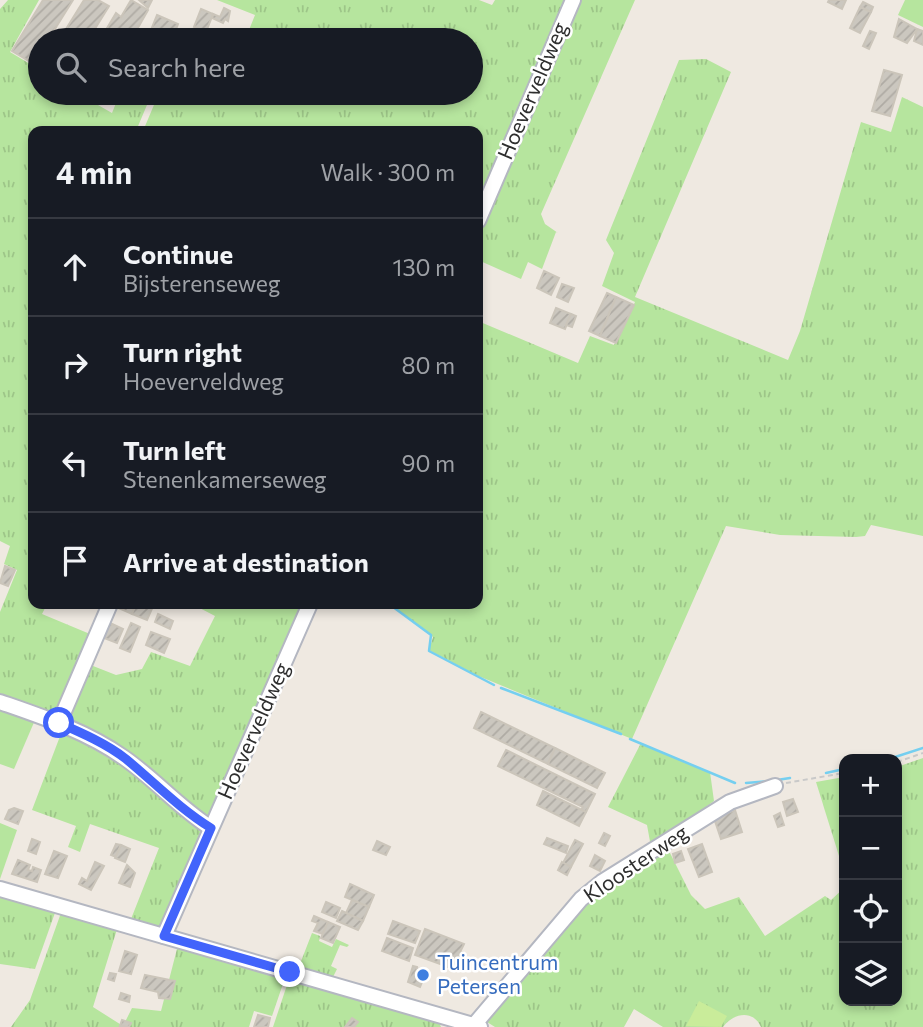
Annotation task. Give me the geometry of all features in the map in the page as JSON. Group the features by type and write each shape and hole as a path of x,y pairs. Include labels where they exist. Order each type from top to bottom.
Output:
{"street":[{"name":"Hoeverveldweg","path":"483,209 573,0"},
{"path":"59,723 108,609"},
{"name":"Hoeverveldweg","path":"164,936 308,609"},
{"path":"0,702 88,736 124,758 182,810 211,828"},
{"name":"Kloosterweg","path":"477,1026 581,899 603,882 730,802 775,786"},
{"path":"0,889 452,1023 477,1026"}],"path":[{"path":"902,760 923,753"},
{"path":"775,786 839,774"}],"green space":[{"path":"8,0 39,0 10,52 28,63 28,105 98,105 112,113 115,105 147,105 138,126 28,126 28,609 44,609 42,614 90,634 58,711 51,715 0,696 0,612 17,570 4,564 10,546 0,541 0,9"},
{"path":"217,0 479,0 492,5 495,0 568,0 483,199 483,126 145,126 154,105 483,105 483,28 250,28 255,15"},
{"path":"576,0 635,0 541,214 545,224 558,233 556,232 542,269 528,262 521,279 483,262 483,220"},
{"path":"905,0 923,0 923,27 898,15"},
{"path":"706,59 731,72 635,297 788,360 800,331 861,122 891,132 902,97 923,107 923,536 871,525 865,536 856,537 780,535 726,526 632,739 476,675 429,650 433,637 397,609 483,609 483,323 578,363 590,336 614,345 635,302 602,286 614,253 606,240 679,60"},
{"path":"202,609 305,609 211,821 68,723 88,664 116,675 142,669 151,652 190,666 215,616"},
{"path":"0,707 35,720 14,769 0,764"},
{"path":"62,731 135,773 163,800 204,832 162,928 131,919 159,848 90,824 80,852 68,847 76,826 32,810"},
{"path":"641,743 710,772 714,801 651,847 647,825 608,807"},
{"path":"923,758 923,1027 761,1027 753,1017 743,1015 727,1022 723,1027 663,1027 634,1009 624,1027 495,1027 487,1022 486,1019 577,906 667,847 691,895 705,909 739,897 765,936 825,896 831,900 839,893 839,1006 902,1006 902,765"},
{"path":"839,778 839,856 816,782"},
{"path":"0,823 17,830 0,879"},
{"path":"0,893 56,910 35,969 0,964"},
{"path":"62,910 118,926 93,1007 123,1026 132,1008 161,1011 178,945 286,975 272,1016 254,1011 249,1027 11,1027 30,1000"},
{"path":"312,933 320,936 319,941 332,947 336,939 349,945 340,945 331,966 337,969 333,977 298,969"},
{"path":"290,976 438,1020 441,1027 273,1027"},
{"path":"699,1001 727,1016 721,1027 686,1026"}],"building":[{"path":"43,0 73,0 56,28 28,28 28,60 12,51"},
{"path":"84,0 98,0 109,6 95,28 67,28"},
{"path":"131,0 148,10 138,28 107,28 116,13 121,17"},
{"path":"139,0 152,0 148,8"},
{"path":"846,0 842,9 828,2"},
{"path":"863,2 873,7 871,12 860,7"},
{"path":"860,7 871,12 860,33 850,28"},
{"path":"224,8 230,11 228,21 225,19 223,23 212,18 213,14 220,17"},
{"path":"201,9 213,14 208,28 194,27"},
{"path":"157,15 178,24 176,28 152,28"},
{"path":"899,19 917,29 907,43 894,37"},
{"path":"917,29 923,31 923,45 914,41"},
{"path":"870,31 876,33 869,49 863,46"},
{"path":"884,70 902,75 890,116 872,111"},
{"path":"544,271 559,278 551,295 537,288"},
{"path":"562,284 574,288 568,302 557,297"},
{"path":"607,293 616,297 600,336 589,331"},
{"path":"616,297 634,305 616,343 600,336"},
{"path":"556,308 571,314 565,329 550,323"},
{"path":"571,314 576,316 572,327 566,325"},
{"path":"5,566 15,570 8,586 0,583"},
{"path":"121,609 134,609 132,614"},
{"path":"134,609 152,609 147,620 132,614"},
{"path":"158,614 173,621 170,629 155,622"},
{"path":"110,623 123,629 117,643 104,638"},
{"path":"131,623 140,627 130,652 120,648"},
{"path":"151,632 170,639 164,653 146,645"},
{"path":"481,712 555,748 548,764 474,728"},
{"path":"555,748 605,773 597,788 548,764"},
{"path":"506,750 595,794 586,812 581,810 583,807 498,766"},
{"path":"543,791 586,812 579,826 537,805"},
{"path":"793,799 798,812 787,816 783,802"},
{"path":"14,808 23,811 18,824 5,819 9,810"},
{"path":"735,810 742,832 721,839 714,818"},
{"path":"780,813 784,825 778,827 774,816"},
{"path":"604,833 610,836 605,846 599,843"},
{"path":"547,838 568,846 566,853 544,844"},
{"path":"32,839 40,842 36,854 28,851"},
{"path":"575,840 583,844 571,867 563,863"},
{"path":"377,841 390,847 386,855 373,850"},
{"path":"116,844 121,845 116,857 111,855"},
{"path":"702,844 712,872 699,877 688,849"},
{"path":"121,845 130,849 125,862 115,858"},
{"path":"54,851 67,856 58,878 45,874"},
{"path":"681,851 684,860 675,863 673,854"},
{"path":"595,855 605,861 600,871 590,866"},
{"path":"18,860 30,865 28,870 32,871 33,867 41,870 37,882 12,874"},
{"path":"95,862 104,866 91,890 79,884 82,878 87,881"},
{"path":"562,862 571,867 567,875 558,870"},
{"path":"127,865 135,873 130,887 119,883"},
{"path":"350,884 374,895 369,907 345,897"},
{"path":"352,900 369,907 363,921 346,913"},
{"path":"326,902 340,908 336,918 322,912"},
{"path":"342,911 363,921 358,930 337,921"},
{"path":"314,916 328,922 323,934 314,931 318,923 312,921"},
{"path":"393,921 420,931 415,943 388,934"},
{"path":"328,922 340,927 333,943 321,938"},
{"path":"425,929 464,944 460,952 464,953 454,969 415,955"},
{"path":"387,938 413,948 409,961 382,951"},
{"path":"125,951 137,955 131,974 119,971"},
{"path":"413,966 417,967 416,978 423,980 420,987 408,982"},
{"path":"422,968 427,970 427,980 422,982 417,980 415,975 417,970"},
{"path":"110,973 116,974 114,981 108,979"},
{"path":"145,975 175,981 170,999 159,998 158,992 141,988"},
{"path":"121,993 130,996 129,1002 119,999"},
{"path":"258,1015 270,1018 268,1027 254,1027"},
{"path":"352,1018 358,1022 354,1027 345,1027"},
{"path":"122,1020 131,1023 129,1027 120,1026"}],"waterway":[{"path":"396,609 431,635 429,651 494,685"},
{"path":"501,688 621,734"},
{"path":"630,739 735,783"},
{"path":"902,755 923,748"},
{"path":"826,773 839,770"},
{"path":"777,780 790,778"},
{"path":"746,783 770,781"}],"place":[{"name":"Tuincentrum Petersen","path":"423,975"}],"route":[{"path":"59,723 88,736 124,758 182,810 211,828 164,936 290,972"}]}
